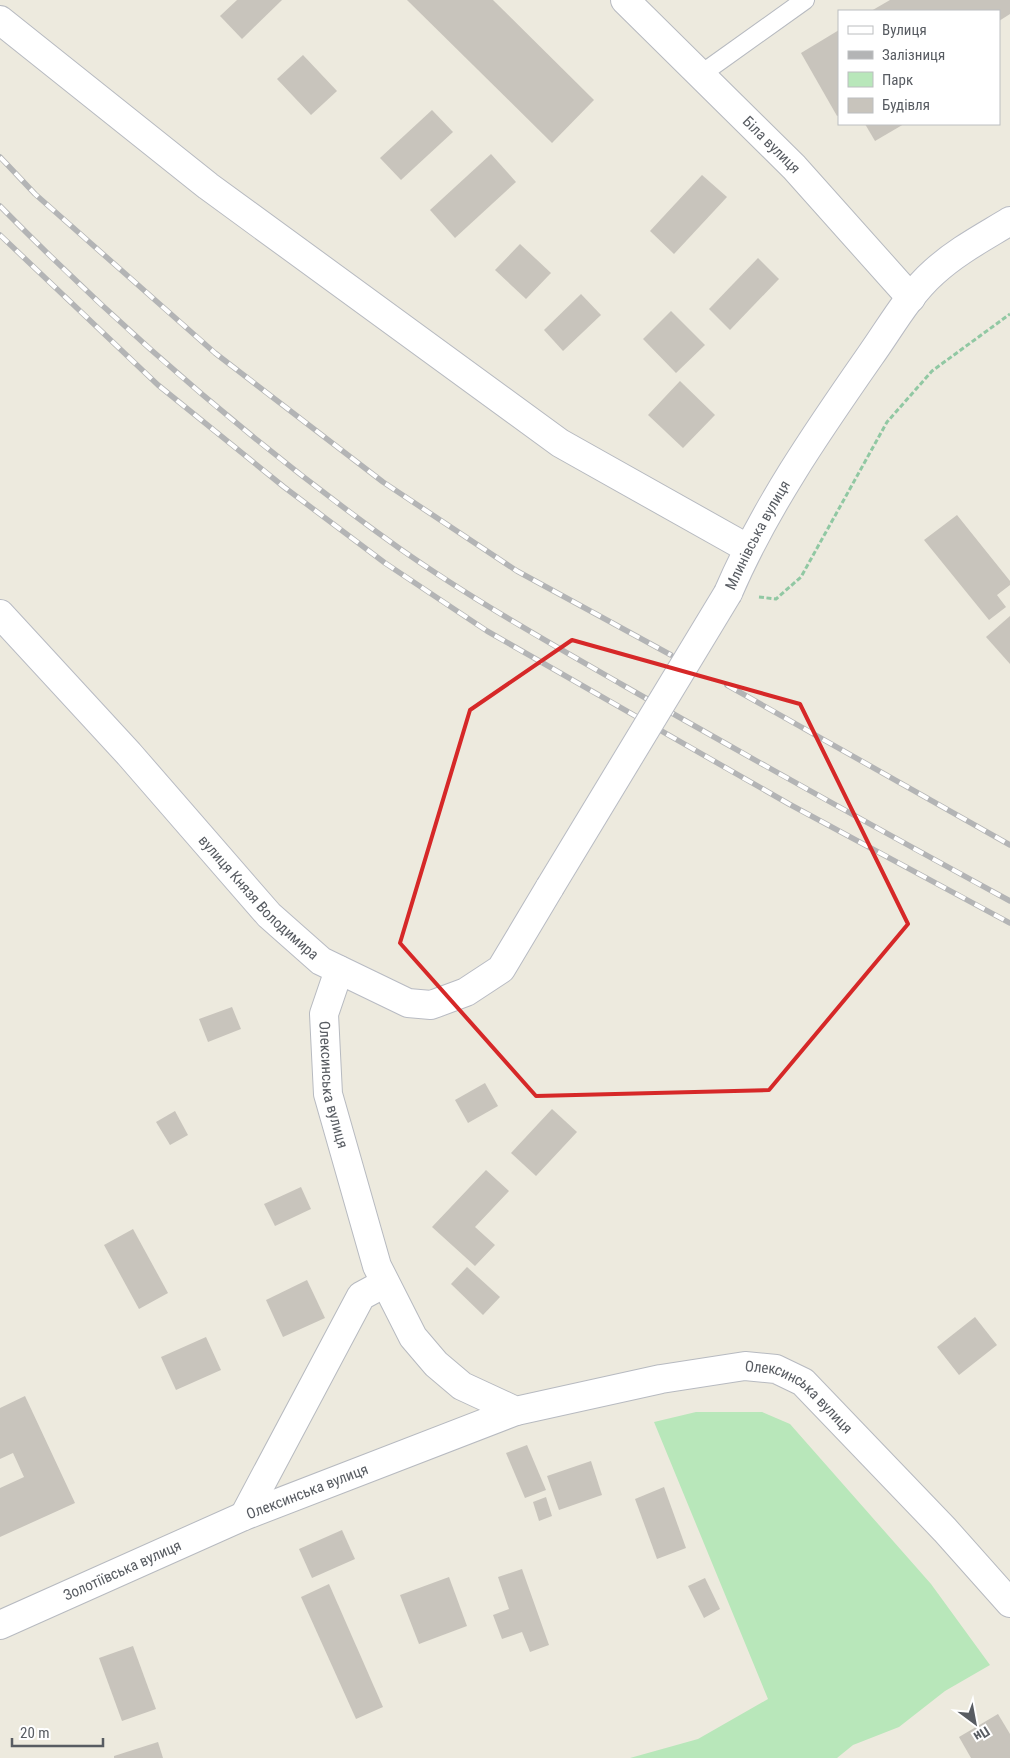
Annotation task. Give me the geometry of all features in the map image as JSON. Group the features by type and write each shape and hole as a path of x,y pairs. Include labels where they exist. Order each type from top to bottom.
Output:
{"street":[{"name":"Біла вулиця","path":"625,0 794,167 911,298"},
{"path":"0,20 208,186 560,443 747,548"},
{"name":"Млинівська вулиця","path":"550,887 728,593 747,548 819,429 911,298 934,272 967,247 1010,222"},
{"name":"вулиця Князя Володимира","path":"0,614 129,754 268,915 321,961 339,970 408,1003 431,1005 466,992 501,969 550,887"},
{"name":"Олексинська вулиця","path":"339,970 324,1014 328,1094 377,1266 413,1337 436,1364 462,1386 516,1411"},
{"name":"Олексинська вулиця","path":"244,1516 361,1296 385,1283"},
{"name":"Олексинська вулиця","path":"244,1516 516,1411 689,1374 745,1366 776,1370 804,1382 945,1530 1010,1603"},
{"name":"Золотіївська вулиця","path":"0,1625 244,1516"}],"lane":[{"path":"700,75 805,0"}],"path":[{"path":"728,593 776,599 801,577 887,422 932,371 1010,314"}],"highlighted area":[{"path":"572,640 800,704 908,924 769,1090 536,1096 400,943 470,710"}],"green space":[{"path":"696,1412 762,1412 790,1424 931,1584 990,1665 945,1691 899,1727 853,1745 837,1758 630,1758 698,1739 768,1699 654,1422"}],"building":[{"path":"237,0 282,0 242,39 220,16"},
{"path":"407,0 493,0 594,100 552,143"},
{"path":"890,0 1010,0 1010,14 1000,20 1000,10 873,10"},
{"path":"838,31 838,116 837,116 801,53"},
{"path":"303,55 337,91 311,115 277,79"},
{"path":"432,110 453,132 401,180 380,158"},
{"path":"866,125 902,125 875,141"},
{"path":"491,154 516,182 455,238 430,210"},
{"path":"702,175 727,197 674,254 650,231"},
{"path":"520,244 551,273 526,299 495,270"},
{"path":"758,258 779,279 730,330 709,309"},
{"path":"581,294 601,315 563,351 544,330"},
{"path":"671,311 705,345 676,373 643,339"},
{"path":"680,381 715,415 683,448 648,415"},
{"path":"957,515 1010,581 1010,585 997,595 1006,607 989,620 924,540"},
{"path":"1010,616 1010,664 986,637"},
{"path":"232,1007 241,1029 208,1042 199,1019"},
{"path":"485,1083 498,1106 468,1123 455,1100"},
{"path":"552,1109 577,1132 536,1176 511,1153"},
{"path":"175,1111 188,1135 170,1145 156,1122"},
{"path":"486,1170 509,1191 475,1227 495,1245 475,1266 432,1227"},
{"path":"301,1187 311,1209 275,1226 264,1204"},
{"path":"133,1229 168,1293 139,1309 104,1245"},
{"path":"467,1267 500,1297 483,1315 451,1284"},
{"path":"307,1280 325,1318 283,1337 266,1300"},
{"path":"975,1317 997,1345 959,1375 937,1347"},
{"path":"206,1337 221,1370 176,1390 161,1357"},
{"path":"25,1396 75,1503 0,1537 0,1488 24,1477 13,1453 0,1459 0,1408"},
{"path":"527,1445 546,1490 525,1498 506,1453"},
{"path":"591,1461 602,1495 559,1510 547,1476"},
{"path":"664,1487 686,1548 657,1559 635,1499"},
{"path":"546,1497 552,1516 539,1521 533,1502"},
{"path":"342,1530 355,1559 312,1578 299,1549"},
{"path":"522,1569 549,1645 530,1652 522,1632 502,1639 493,1615 509,1609 498,1577"},
{"path":"449,1577 467,1626 419,1644 400,1595"},
{"path":"705,1578 720,1609 704,1618 688,1586"},
{"path":"329,1584 383,1707 356,1719 301,1597"},
{"path":"133,1646 156,1709 122,1721 99,1658"},
{"path":"998,1714 1010,1734 1010,1758 971,1758 959,1737"},
{"path":"158,1742 163,1758 114,1758 114,1756"}],"railway":[{"path":"0,157 35,194 215,353 383,482 517,571 671,655"},
{"path":"0,206 94,298 192,386 294,469 399,548 481,602 565,652 1010,901"},
{"path":"0,235 158,385 284,487 385,563 487,631 789,804 1010,923"},
{"path":"727,685 1010,845"}]}
